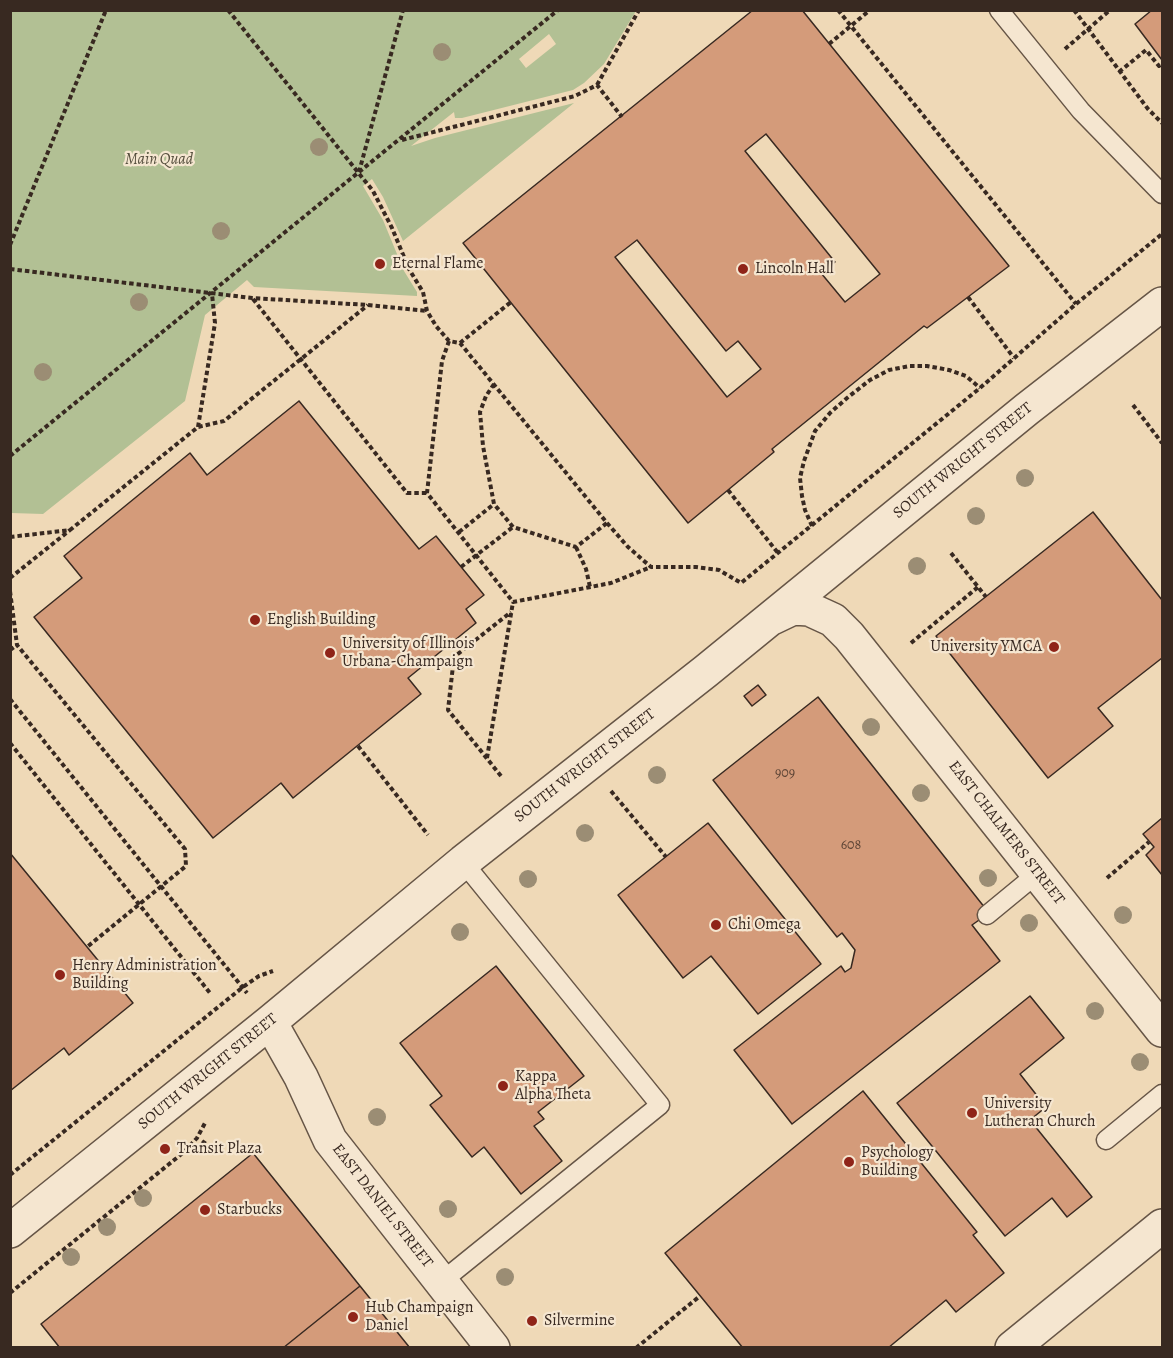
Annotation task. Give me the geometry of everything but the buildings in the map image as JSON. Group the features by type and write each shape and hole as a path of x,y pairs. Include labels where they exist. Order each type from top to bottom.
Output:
{"street":[{"name":"SOUTH WRIGHT STREET","path":"10,1231 270,1022 463,862 769,619 1027,409 1162,304"},
{"name":"EAST CHALMERS STREET","path":"839,561 837,597 849,636"},
{"name":"EAST CHALMERS STREET","path":"769,619 794,608 809,609 833,620 849,636 1162,1030"},
{"name":"EAST DANIEL STREET","path":"270,1022 301,1077 330,1140 493,1347"},
{"path":"1012,1347 1162,1226"}],"lane":[{"path":"999,10 1081,111 1162,194"},
{"path":"441,1282 660,1105 463,862"},
{"path":"987,915 1038,873"},
{"path":"1106,1140 1162,1094"}],"path":[{"path":"10,245 106,10"},
{"path":"228,10 359,172 383,207 409,269 423,292 427,311 449,341 460,343 608,524 628,547 651,567"},
{"path":"359,172 403,10"},
{"path":"10,456 212,294 558,10"},
{"path":"398,141 575,96 597,85 639,10"},
{"path":"838,10 1076,304"},
{"path":"829,44 870,10"},
{"path":"1074,10 1119,72 1162,123"},
{"path":"1044,67 1110,10"},
{"path":"1119,72 1146,50 1159,66 1162,63"},
{"path":"597,85 622,117"},
{"path":"513,602 611,583 651,567 696,567 719,570 741,583 980,388 1076,304 1162,234"},
{"path":"10,269 212,294 427,311"},
{"path":"198,427 215,323 212,294"},
{"path":"968,297 1014,358"},
{"path":"252,298 407,493 427,493"},
{"path":"460,343 511,302"},
{"path":"10,578 198,427 224,421 368,305"},
{"path":"449,341 442,361 427,493 513,602 486,759"},
{"path":"812,526 805,510 800,478 806,454 815,431 847,398 870,380 889,370 910,366 949,370 966,376 980,388"},
{"path":"494,384 480,412 483,446 494,504 513,527 576,547 586,569 590,586"},
{"path":"842,392 847,398"},
{"path":"1133,405 1162,443"},
{"path":"728,490 778,553"},
{"path":"459,532 494,504"},
{"path":"576,547 608,524"},
{"path":"461,567 513,527"},
{"path":"10,537 70,530"},
{"path":"951,553 986,597"},
{"path":"911,643 978,587"},
{"path":"10,591 17,645 185,849 186,866 87,947"},
{"path":"501,776 448,711 454,657 511,612"},
{"path":"10,650 17,645"},
{"path":"10,699 270,1022"},
{"path":"10,743 210,993"},
{"path":"358,746 428,835"},
{"path":"589,762 628,813 666,857"},
{"path":"1107,878 1149,842"},
{"path":"10,1175 243,987 260,976 281,967"},
{"path":"10,1293 184,1152 197,1138 208,1116"},
{"path":"202,1142 210,1147"},
{"path":"636,1347 700,1296"}],"green space":[{"name":"Main Quad","path":"11,10 636,10 604,64 573,90 462,118 455,118 454,112 411,146 574,103 403,241 372,179 363,186 383,220 417,296 254,287 247,280 205,315 185,401 43,514 11,513","holes":["549,34 556,44 526,68 519,59"]}],"place":[{"name":"Eternal Flame","path":"380,264"},
{"name":"Lincoln Hall","path":"743,269"},
{"name":"English Building","path":"255,620"},
{"name":"University YMCA","path":"1054,647"},
{"name":"University of Illinois Urbana-Champaign","path":"330,653"},
{"name":"Chi Omega","path":"716,925"},
{"name":"Henry Administration Building","path":"60,975"},
{"name":"Kappa Alpha Theta","path":"503,1086"},
{"name":"University Lutheran Church","path":"972,1113"},
{"name":"Transit Plaza","path":"165,1149"},
{"name":"Psychology Building","path":"849,1162"},
{"name":"Starbucks","path":"205,1210"},
{"name":"Hub Champaign Daniel","path":"353,1317"},
{"name":"Silvermine","path":"532,1321"}]}
